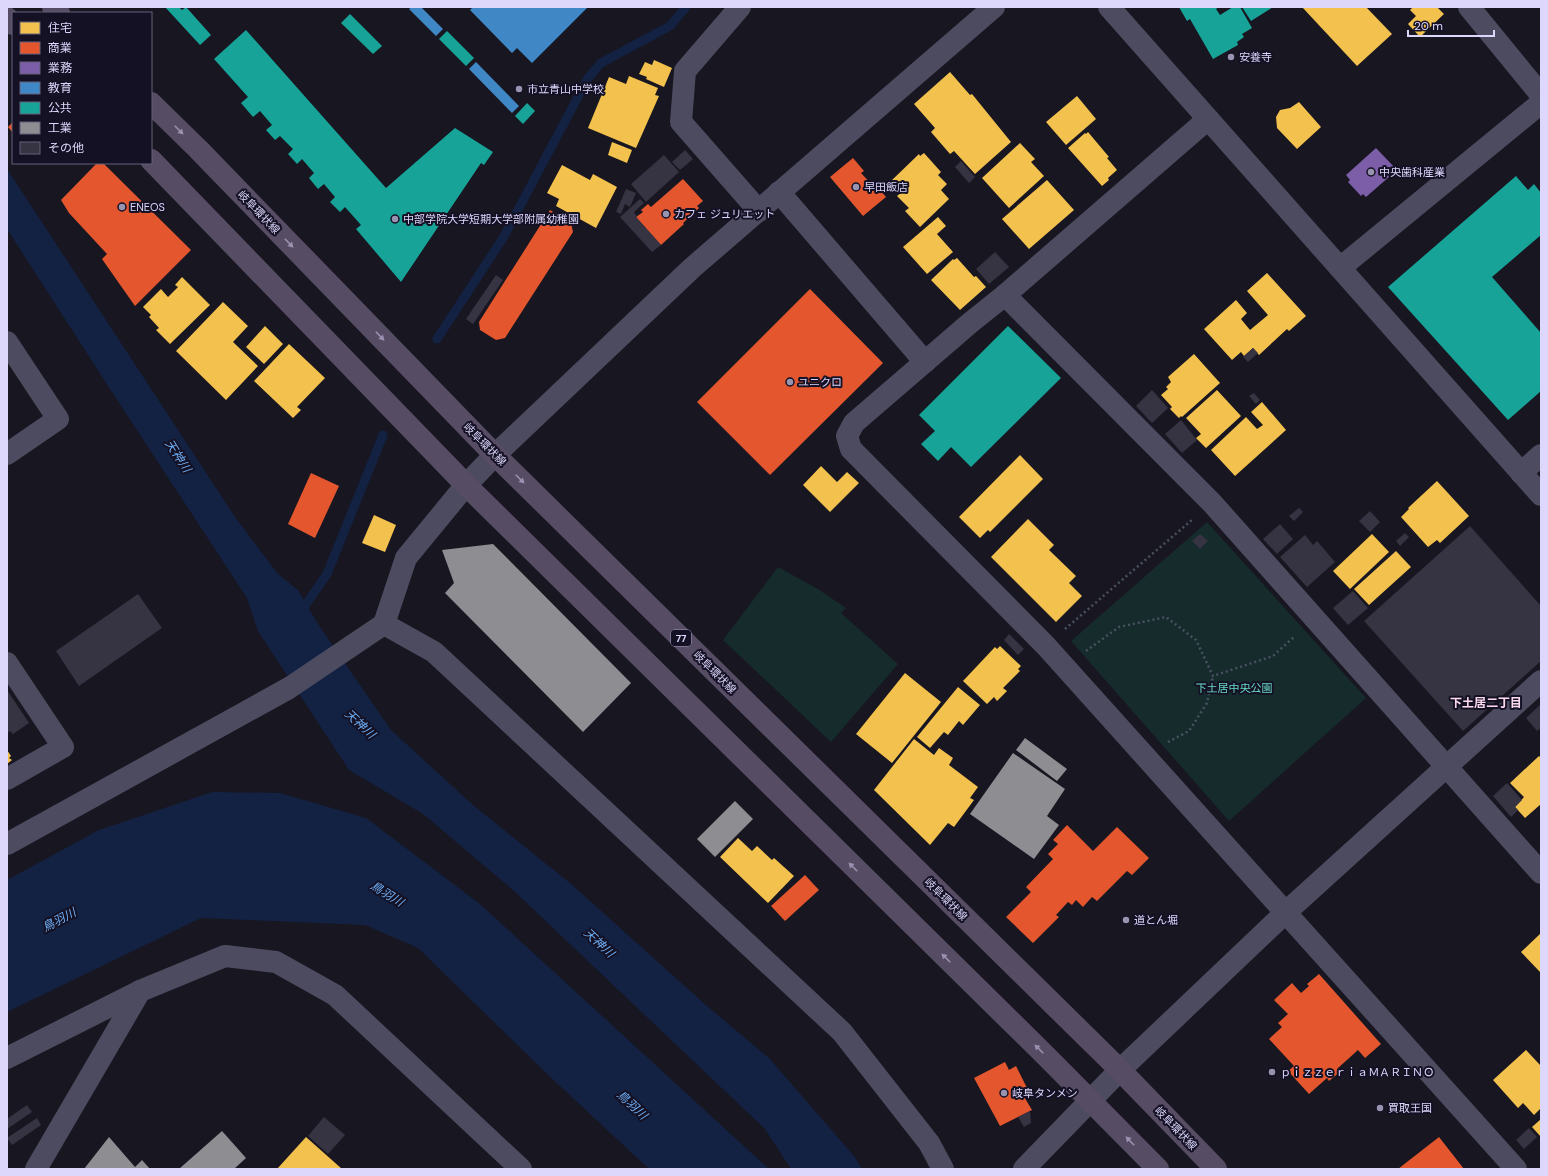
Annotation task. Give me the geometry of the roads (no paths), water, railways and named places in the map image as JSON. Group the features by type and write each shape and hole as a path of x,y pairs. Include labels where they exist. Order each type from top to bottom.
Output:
{"main road":[{"name":"岐阜環状線","path":"152,104 198,149 495,455 1120,1070 1216,1169"},
{"path":"152,161 466,485 1090,1100 1158,1169"}],"street":[{"path":"740,7 685,71 681,122 759,211"},
{"path":"7,844 289,688 384,624 406,558 466,485 495,455 692,268 994,7"},
{"path":"1109,7 1541,495"},
{"path":"1469,7 1541,95"},
{"path":"1340,268 1541,103"},
{"path":"1208,119 1005,295 854,423 847,436 851,449 1046,646 1516,1169"},
{"path":"779,192 926,362"},
{"path":"1005,295 1212,503 1541,873"},
{"path":"7,342 58,419 7,454"},
{"path":"1521,472 1541,455"},
{"path":"384,624 434,652 842,1032 929,1143 943,1169"},
{"path":"7,663 63,748 7,779"},
{"path":"1024,1169 1120,1070 1285,913 1541,681"},
{"path":"7,1058 140,991 225,956 276,962 335,995 521,1169"},
{"path":"36,1169 140,991"}],"water":[{"name":"天神川","path":"7,169 235,517 277,573 298,590 318,624 391,730 473,805 570,883 707,1006 769,1058 854,1156 862,1169 791,1169 765,1129 514,891 423,814 349,770 258,631 247,598 7,229"},
{"name":"鳥羽川","path":"212,792 280,793 366,818 480,904 769,1169 649,1169 544,1071 418,948 365,925 201,918 7,1012 7,880 99,830"}],"waterway":[{"path":"437,339 503,238 588,78 601,63 670,26 686,7"},
{"path":"300,613 327,574 383,435"}],"place":[{"name":"安養寺","path":"1231,57"},
{"name":"市立青山中学校","path":"519,89"},
{"name":"中央歯科産業","path":"1371,172"},
{"name":"早田飯店","path":"856,187"},
{"name":"ENEOS","path":"122,207"},
{"name":"カフェ ジュリエット","path":"666,214"},
{"name":"中部学院大学短期大学部附属幼稚園","path":"395,219"},
{"name":"ユニクロ","path":"790,382"},
{"name":"道とん堀","path":"1126,920"},
{"name":"ｐｉｚｚｅｒｉａＭＡＲＩＮＯ","path":"1272,1072"},
{"name":"岐阜タンメン","path":"1004,1093"},
{"name":"買取王国","path":"1380,1108"}],"district":[{"name":"下土居二丁目","path":"1486,703"}],"park label":[{"name":"下土居中央公園","path":"1234,688"}]}
